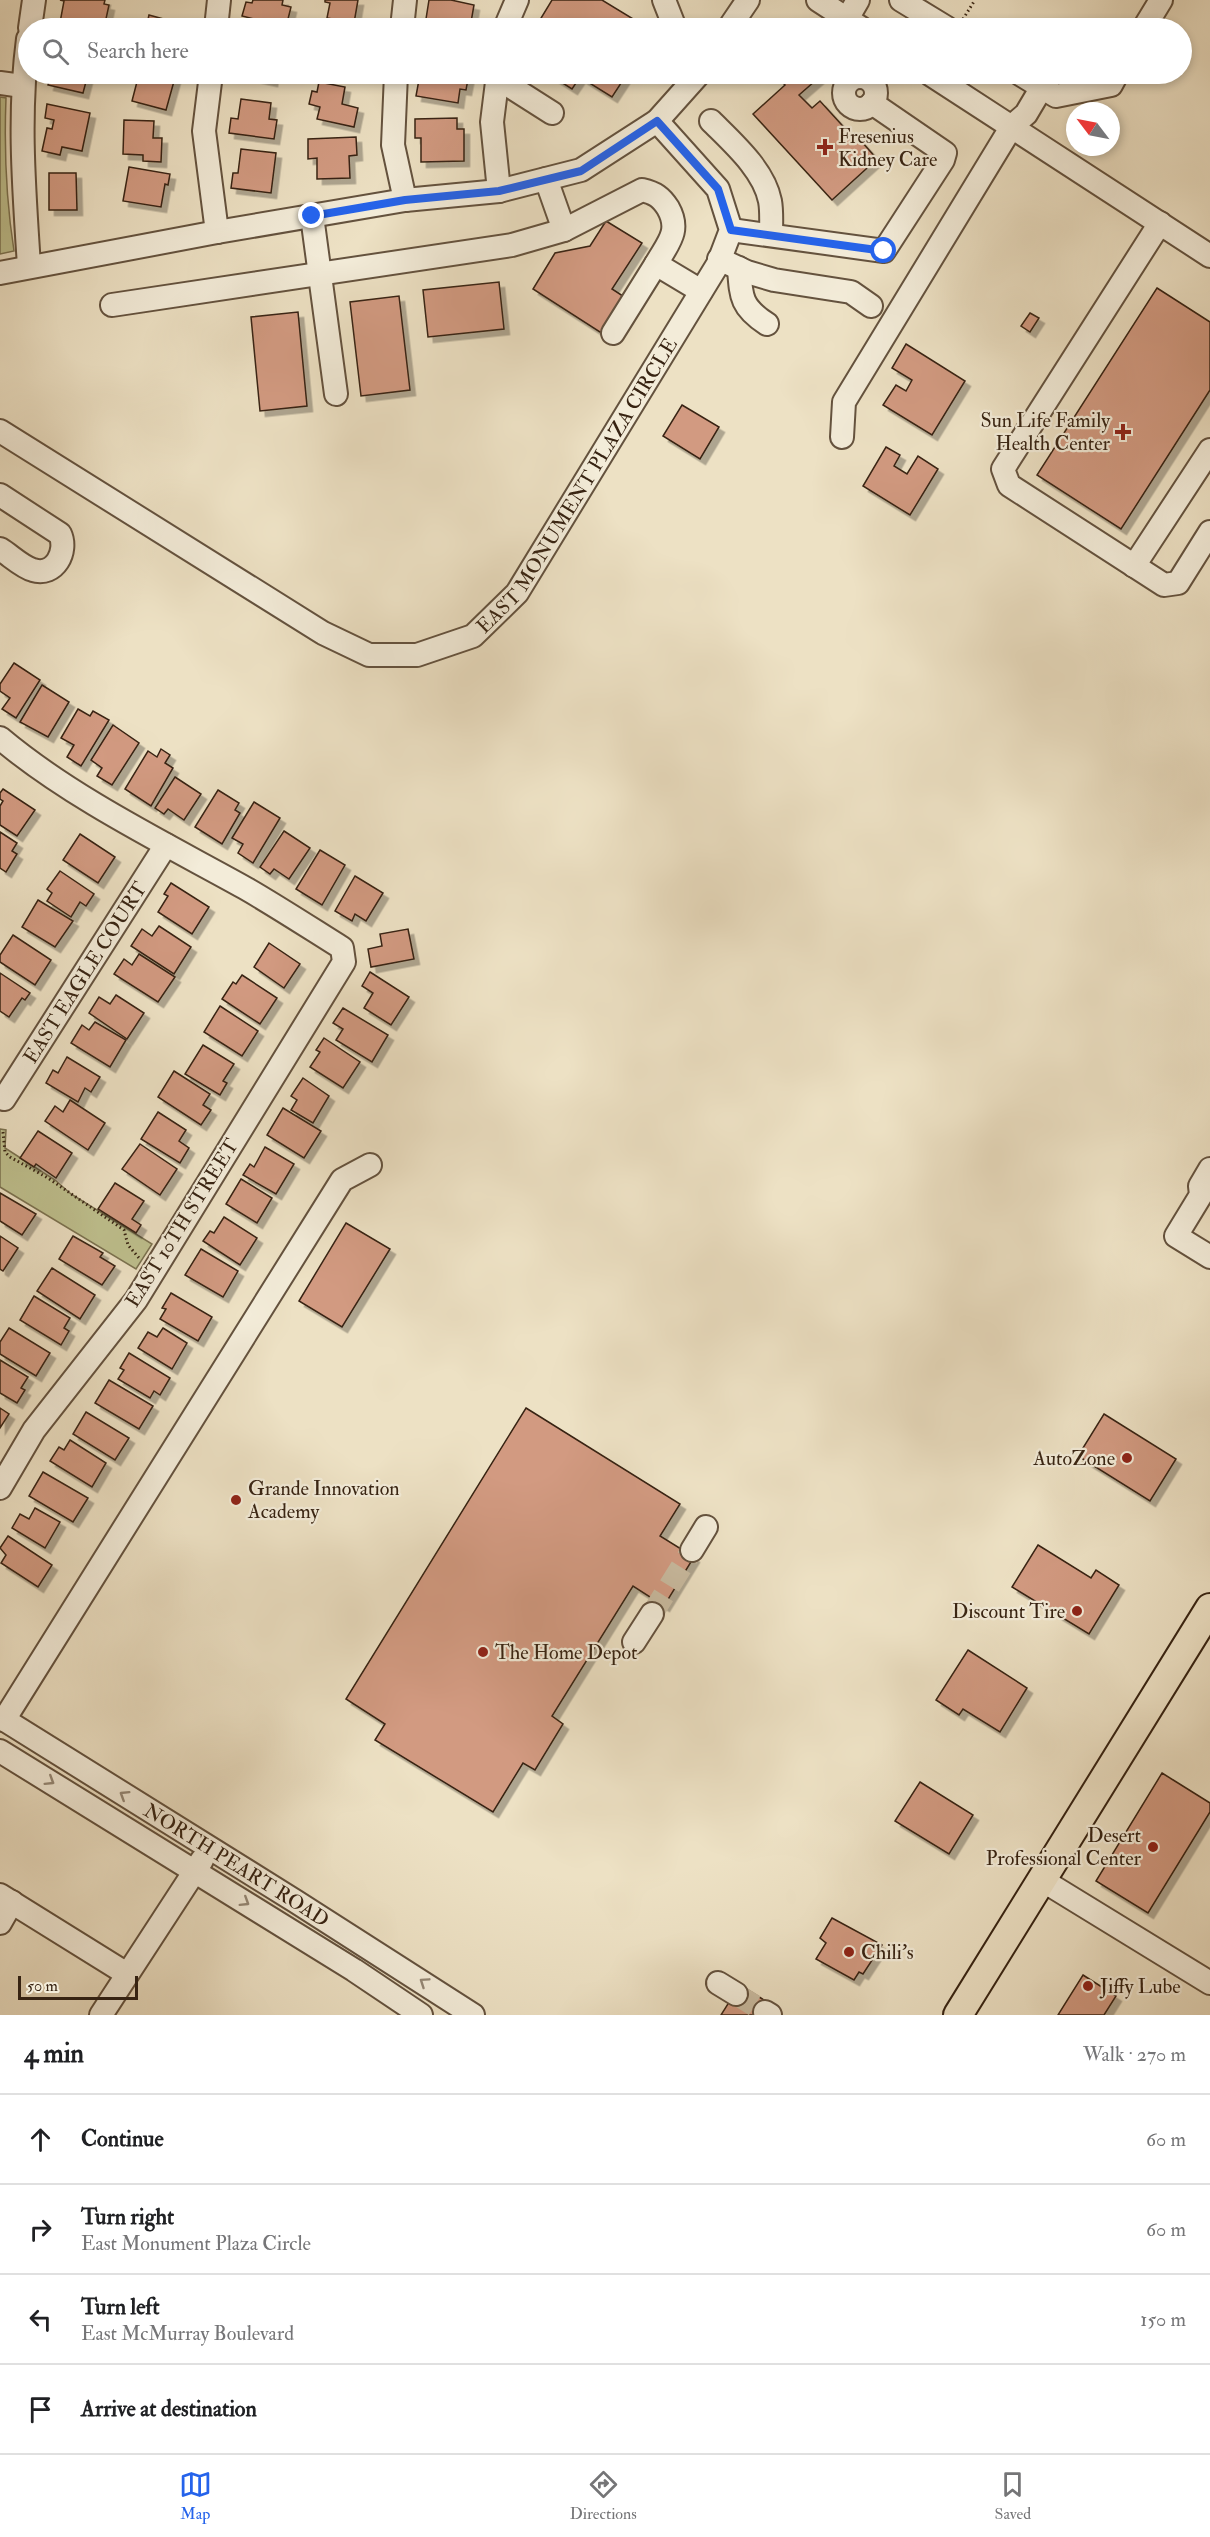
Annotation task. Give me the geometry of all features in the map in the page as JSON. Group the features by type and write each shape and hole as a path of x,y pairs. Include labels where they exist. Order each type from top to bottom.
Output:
{"main road":[{"path":"957,2015 1210,1608"}],"street":[{"path":"31,18 34,0"},
{"path":"217,18 219,0"},
{"path":"403,18 405,0"},
{"path":"509,18 517,0"},
{"path":"664,0 671,18"},
{"path":"736,18 748,0"},
{"path":"818,0 855,16"},
{"path":"901,0 940,18"},
{"path":"1150,18 1161,0"},
{"path":"18,66 11,85 21,150 29,266"},
{"path":"210,84 204,131 217,232"},
{"path":"396,84 393,145 405,200"},
{"path":"497,84 492,122 499,191"},
{"path":"510,84 552,113"},
{"path":"0,273 217,232 405,200 499,191 581,171 657,121 688,84"},
{"path":"657,121 718,189 731,230 884,251 944,160 945,153 872,103 876,90 873,84"},
{"path":"946,84 1210,256"},
{"path":"1037,84 1056,96 1112,84"},
{"path":"842,437 844,402 1012,126 1026,114 1042,87"},
{"path":"711,121 742,152 761,180 770,201 771,235"},
{"path":"546,180 564,230"},
{"path":"112,304 512,245 564,230 642,190 654,193 663,199 675,224 673,235 613,333"},
{"path":"312,216 318,274 336,394"},
{"path":"1160,223 1004,469 1009,485 1164,585 1178,583 1210,532"},
{"name":"EAST MONUMENT PLAZA CIRCLE","path":"0,431 323,633 369,655 417,655 473,636 517,593 701,291 729,264 731,230"},
{"path":"656,264 701,291"},
{"path":"729,264 774,280 851,292 871,306"},
{"path":"729,264 741,298 752,314 767,324"},
{"path":"1134,566 1210,450"},
{"path":"0,495 60,534 64,543 61,559 48,569 33,570 0,549"},
{"path":"2,744 166,845"},
{"name":"EAST 10TH STREET","path":"0,1488 34,1430 136,1300 344,962 342,948 248,890 166,845"},
{"name":"EAST EAGLE COURT","path":"4,1099 166,845"},
{"path":"2,1719 342,1180 370,1165"},
{"path":"1210,1169 1200,1186 1205,1197 1176,1236 1210,1257"},
{"path":"692,1550 706,1527"},
{"path":"634,1642 652,1614"},
{"name":"NORTH PEART ROAD","path":"2,1719 473,2015"},
{"name":"NORTH PEART ROAD","path":"0,1750 354,1970 421,2015"},
{"path":"101,2015 210,1848"},
{"path":"1042,1880 1210,1983"},
{"path":"0,1923 6,1898 127,1974"}],"path":[{"path":"961,18 975,0"},
{"path":"3,1132 5,1152 10,1157 41,1174 124,1230 128,1245 140,1258"}],"green space":[{"path":"0,97 6,98 6,175 14,251 0,254"},
{"path":"0,1129 6,1130 5,1148 55,1180 71,1194 152,1244 136,1269 0,1187"}],"building":[{"path":"60,0 105,0 104,4 109,5 106,18 61,18 64,1"},
{"path":"253,0 283,0 282,5 291,7 288,18 242,16 246,2 252,3"},
{"path":"325,0 358,0 355,18 327,18 330,3"},
{"path":"429,0 451,0 474,5 472,18 426,18"},
{"path":"552,0 602,0 632,18 541,18"},
{"path":"48,84 85,84 83,93"},
{"path":"136,84 173,84 166,110 132,101"},
{"path":"319,84 345,87 342,104 358,108 354,127 317,119 320,107 309,104 312,91 317,92"},
{"path":"418,84 467,84 466,90 460,89 458,103 416,96"},
{"path":"564,84 575,84 572,89"},
{"path":"591,84 620,84 612,97"},
{"name":"Fresenius Kidney Care","path":"812,84 799,95 812,108 820,101 851,135 854,133 877,159 832,200 753,114 785,85"},
{"path":"241,99 271,103 269,119 277,120 274,139 229,133 231,118 238,119"},
{"path":"47,104 90,113 82,151 62,147 60,155 42,151 47,128 52,129 54,120 45,118"},
{"path":"457,118 457,129 464,129 464,161 421,162 421,138 415,138 415,119"},
{"path":"124,120 154,121 153,138 162,138 161,162 143,161 143,155 123,154"},
{"path":"356,137 357,155 349,156 350,178 317,179 317,158 308,159 308,139"},
{"path":"241,149 276,153 271,193 231,188 233,173 238,173"},
{"path":"129,167 170,174 168,185 165,184 161,207 123,201"},
{"path":"49,173 76,173 77,210 49,210"},
{"path":"606,221 642,243 612,289 626,298 603,334 533,289 555,253 590,246"},
{"path":"499,282 504,329 428,337 423,290"},
{"name":"Sun Life Family Health Center","path":"1157,288 1210,322 1210,390 1121,529 1037,475"},
{"path":"399,296 410,390 361,396 350,302"},
{"path":"298,312 307,406 260,411 251,317"},
{"path":"1030,313 1039,318 1030,332 1021,326"},
{"path":"906,344 965,381 932,435 883,405 896,385 906,391 912,380 892,368"},
{"path":"682,405 719,427 700,459 663,436"},
{"path":"886,447 900,455 894,466 907,474 918,456 938,469 910,515 863,486"},
{"path":"14,663 40,680 16,718 2,709 10,698 0,691 0,684"},
{"path":"42,685 69,702 48,737 20,722"},
{"path":"78,709 90,716 93,711 109,720 81,766 67,757 74,745 61,738"},
{"path":"113,725 139,743 112,785 97,776 102,768 91,760"},
{"path":"161,749 170,755 165,763 173,768 151,806 125,789 148,751 157,757"},
{"path":"175,777 201,794 184,820 168,809 164,814 155,808"},
{"path":"3,789 35,810 17,836 0,825 0,806 3,801 0,799 0,793"},
{"path":"218,790 239,803 235,810 240,813 222,844 195,827"},
{"path":"254,802 280,818 253,863 238,853 243,844 232,838"},
{"path":"284,831 310,848 289,879 274,869 270,874 260,867"},
{"path":"0,832 17,843 12,851 17,854 6,872 0,868"},
{"path":"80,834 115,857 98,883 63,860"},
{"path":"320,850 345,865 322,905 296,889"},
{"path":"60,871 94,894 86,906 80,902 71,917 47,901 52,893 47,889"},
{"path":"355,876 383,893 366,921 355,914 352,921 335,911"},
{"path":"171,883 209,907 192,934 158,912 168,896 164,894"},
{"path":"38,900 73,921 55,947 22,927"},
{"path":"159,926 191,947 174,974 131,946 142,929 152,936"},
{"path":"408,929 414,959 371,967 368,949 382,946 380,934"},
{"path":"13,935 51,960 35,985 0,962 0,955"},
{"path":"269,943 300,964 284,988 254,967"},
{"path":"139,954 175,977 158,1002 114,974 124,959 132,965"},
{"path":"370,972 409,997 391,1025 364,1008 373,993 362,986"},
{"path":"0,973 30,993 25,1000 22,998 9,1017 0,1011"},
{"path":"242,975 277,998 260,1024 222,999 233,982 236,984"},
{"path":"116,995 144,1013 127,1039 89,1013 99,997 110,1004"},
{"path":"220,1006 258,1031 242,1056 204,1032"},
{"path":"343,1008 388,1035 372,1062 336,1040 343,1029 333,1023"},
{"path":"95,1022 126,1040 110,1067 71,1043 82,1025 89,1030"},
{"path":"324,1038 360,1062 343,1088 310,1067 320,1052 316,1050"},
{"path":"203,1045 234,1064 223,1081 227,1083 220,1095 185,1074"},
{"path":"67,1057 100,1077 91,1092 85,1088 78,1102 46,1083 53,1070 58,1073"},
{"path":"174,1071 210,1094 203,1105 211,1110 201,1125 158,1097"},
{"path":"303,1078 329,1096 313,1123 291,1110 297,1100 291,1096"},
{"path":"70,1100 105,1123 88,1150 45,1121 55,1106 63,1112"},
{"path":"283,1108 321,1131 304,1158 267,1135"},
{"path":"158,1112 186,1130 179,1141 189,1148 180,1163 141,1139"},
{"path":"38,1131 72,1153 56,1178 36,1164 34,1167 20,1158"},
{"path":"140,1144 177,1169 160,1195 122,1169"},
{"path":"265,1147 294,1164 276,1194 243,1175 250,1164 254,1167"},
{"path":"241,1179 272,1198 257,1223 226,1204"},
{"path":"115,1183 144,1201 132,1219 141,1225 136,1233 98,1209"},
{"path":"0,1193 36,1214 22,1235 0,1221"},
{"path":"224,1217 257,1238 240,1265 203,1241 210,1231 214,1233"},
{"path":"346,1223 390,1249 342,1327 299,1301"},
{"path":"0,1236 18,1248 3,1271 0,1269"},
{"path":"73,1236 103,1253 100,1257 115,1266 102,1285 59,1259"},
{"path":"201,1249 238,1271 223,1297 185,1275"},
{"path":"52,1268 95,1295 80,1319 37,1291"},
{"path":"171,1293 212,1317 198,1341 160,1319 166,1309 162,1308"},
{"path":"34,1296 70,1318 64,1328 69,1331 61,1345 20,1320"},
{"path":"9,1328 50,1353 36,1376 0,1354 0,1342"},
{"path":"163,1328 187,1343 172,1369 138,1348 148,1332 157,1337"},
{"path":"129,1353 170,1378 160,1395 154,1391 150,1398 118,1379 124,1370 120,1368"},
{"path":"0,1360 28,1377 21,1388 25,1390 17,1403 0,1393"},
{"path":"109,1380 153,1406 139,1429 95,1403"},
{"path":"0,1408 9,1414 0,1428"},
{"name":"The Home Depot","path":"526,1408 680,1504 660,1536 694,1557 664,1606 633,1586 552,1716 563,1724 535,1770 523,1763 493,1812 375,1740 385,1724 346,1699"},
{"path":"86,1412 129,1438 115,1460 73,1434"},
{"name":"AutoZone","path":"1104,1414 1176,1459 1150,1501 1078,1456"},
{"path":"70,1440 106,1463 92,1487 50,1461 59,1447 64,1450"},
{"path":"43,1472 88,1498 73,1522 29,1496"},
{"path":"35,1508 60,1522 45,1548 12,1528 20,1514 29,1519"},
{"path":"8,1536 52,1565 38,1587 1,1563 6,1555 0,1548"},
{"name":"Discount Tire","path":"1038,1545 1091,1578 1096,1570 1119,1585 1089,1634 1012,1587"},
{"path":"968,1650 1027,1688 1000,1732 963,1709 959,1715 936,1700"},
{"name":"Desert Professional Center","path":"1162,1773 1210,1803 1210,1812 1148,1913 1096,1881"},
{"path":"920,1782 973,1815 949,1854 895,1821"},
{"name":"Chili's","path":"832,1918 882,1945 863,1974 859,1972 854,1980 816,1959 826,1943 820,1938"},
{"name":"Jiffy Lube","path":"1083,1975 1116,1996 1104,2015 1058,2015"},
{"path":"748,1990 764,2000 755,2015 721,2015 731,1999 739,2005"}],"tunnel":[{"path":"652,1614 692,1550"},
{"path":"736,1994 765,2012"}],"place":[{"name":"Fresenius Kidney Care","path":"825,147"},
{"name":"Sun Life Family Health Center","path":"1123,432"},
{"name":"AutoZone","path":"1127,1458"},
{"name":"Grande Innovation Academy","path":"236,1500"},
{"name":"Discount Tire","path":"1077,1611"},
{"name":"The Home Depot","path":"483,1652"},
{"name":"Desert Professional Center","path":"1153,1847"},
{"name":"Chili's","path":"849,1952"},
{"name":"Jiffy Lube","path":"1088,1986"}],"route":[{"path":"312,216 405,200 499,191 581,171 657,121 718,189 731,230 884,251"}]}
